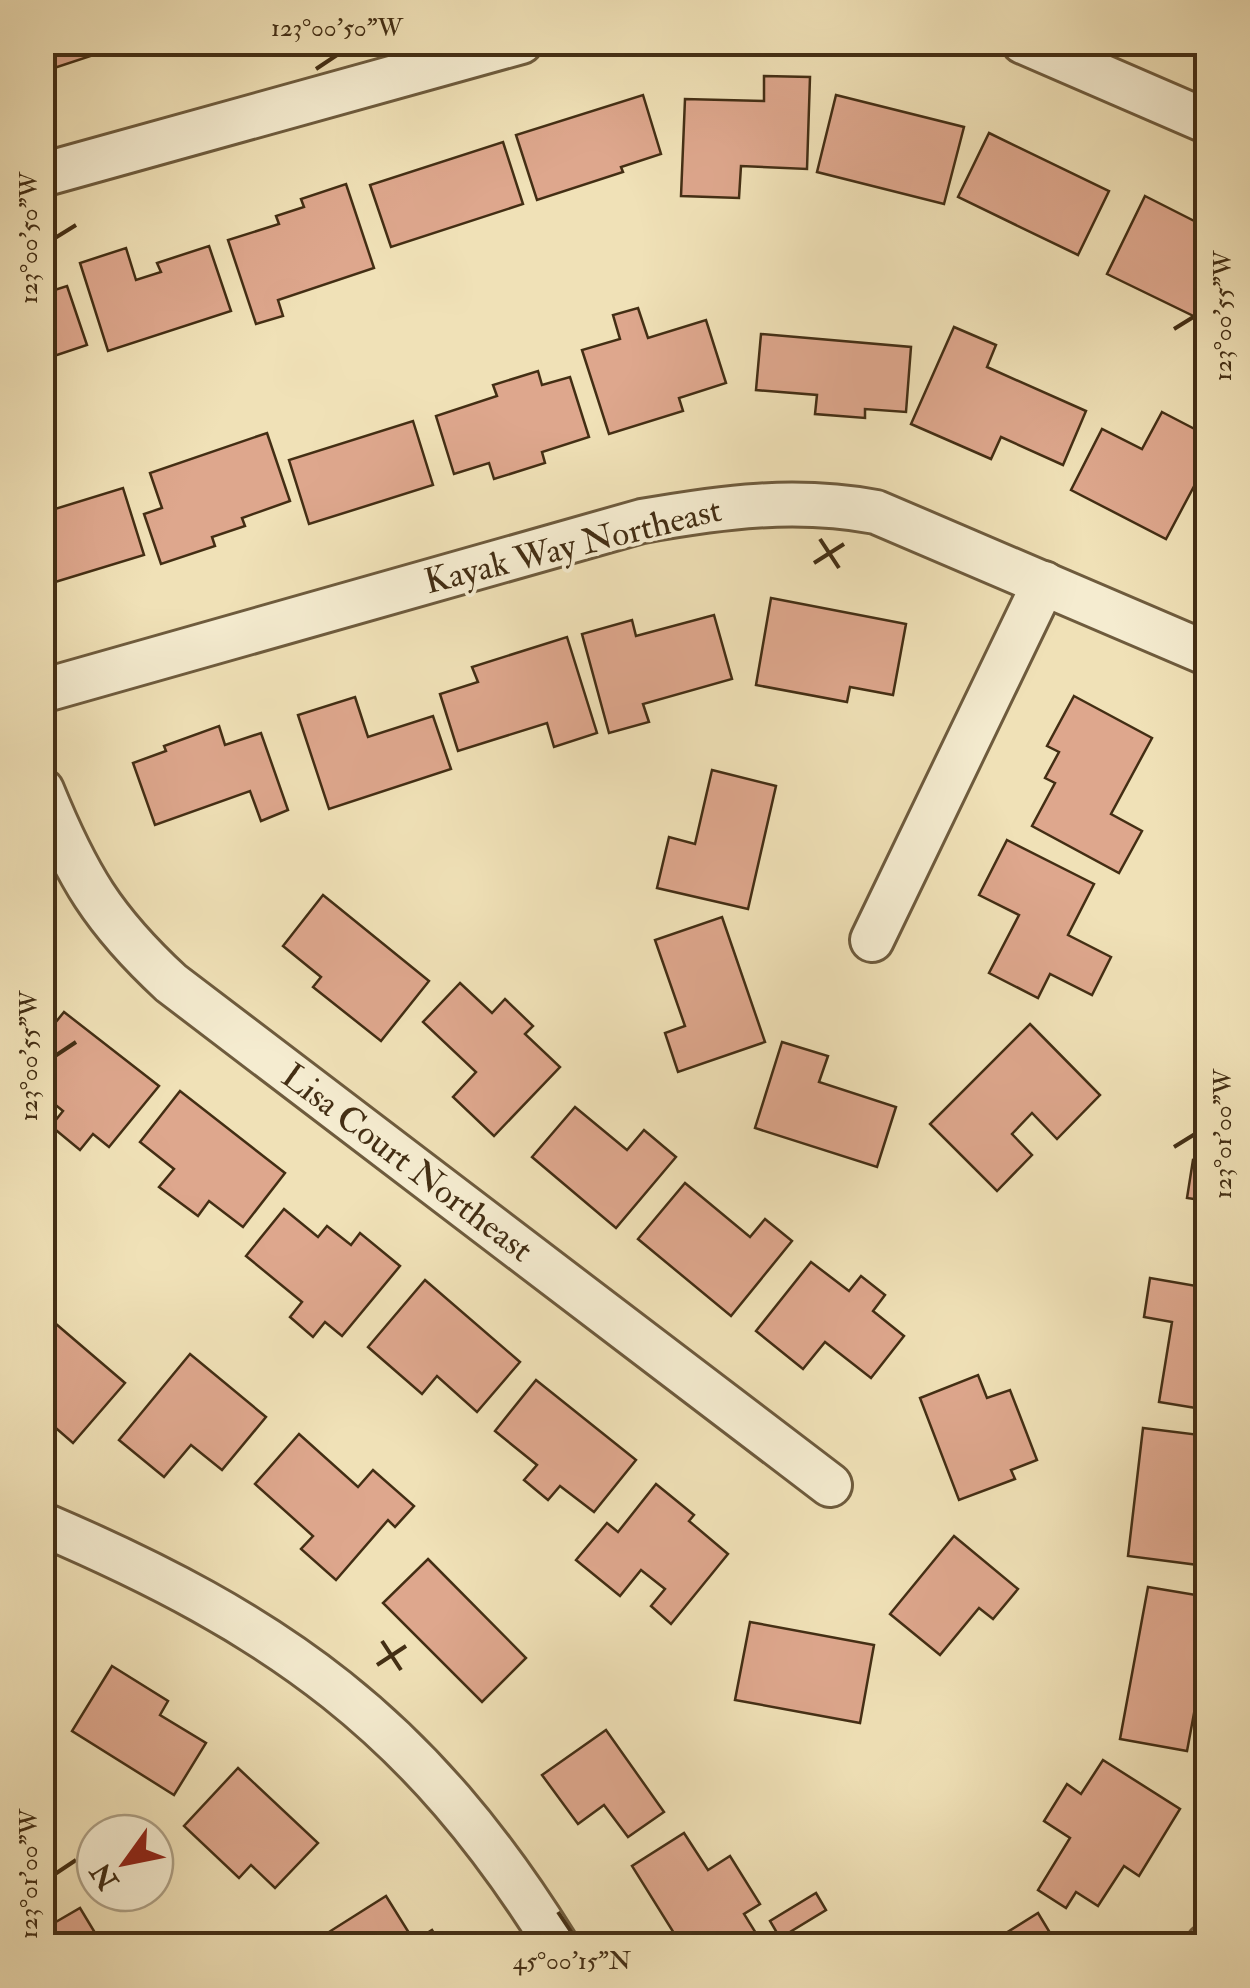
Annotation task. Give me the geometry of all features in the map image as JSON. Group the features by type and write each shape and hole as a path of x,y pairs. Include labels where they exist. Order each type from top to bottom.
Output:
{"street":[{"path":"42,174 521,42"},
{"path":"1023,42 1208,122"},
{"name":"Kayak Way Northeast","path":"42,692 642,521 740,504 826,503 876,512 1208,654"},
{"path":"872,940 1044,582"},
{"name":"Lisa Court Northeast","path":"42,790 71,860 100,908 172,983 830,1485"},
{"path":"42,1524 236,1617 374,1718 431,1772 479,1831 557,1946"}],"building":[{"path":"42,42 114,42 115,48 42,72"},
{"path":"764,76 810,77 807,169 741,166 739,198 681,196 685,99 764,101"},
{"path":"643,95 661,154 621,167 623,172 537,200 516,135"},
{"path":"836,95 964,127 944,204 817,172"},
{"path":"989,133 1109,191 1078,255 958,197"},
{"path":"503,142 523,204 391,247 370,185"},
{"path":"346,184 374,268 278,300 283,316 256,324 228,240 279,224 276,216 304,207 301,199"},
{"path":"1145,196 1208,228 1208,323 1107,274"},
{"path":"209,246 231,311 108,351 80,263 126,248 136,280 161,272 157,263"},
{"path":"67,286 87,345 42,360 42,294"},
{"path":"638,308 648,338 706,320 726,383 679,398 683,411 609,434 582,350 620,339 613,315"},
{"path":"954,327 996,345 987,367 1086,411 1063,465 1001,437 991,459 911,424"},
{"path":"761,334 911,347 906,412 865,409 865,418 815,414 817,395 756,390"},
{"path":"538,371 542,385 570,377 589,437 542,452 545,463 494,479 489,463 454,474 436,416 497,396 493,385"},
{"path":"1162,412 1208,436 1208,460 1166,539 1071,490 1102,429 1142,449"},
{"path":"413,421 433,485 309,524 289,460"},
{"path":"267,433 290,501 242,518 245,526 212,537 215,546 161,564 144,514 162,508 150,473"},
{"path":"123,488 144,555 42,586 42,513"},
{"path":"771,598 906,624 893,695 850,687 847,702 756,685"},
{"path":"714,615 732,679 643,704 649,722 609,733 582,634 632,620 636,636"},
{"path":"567,637 597,733 554,747 547,723 458,751 440,694 478,682 472,667"},
{"path":"1074,696 1152,738 1111,814 1142,831 1119,873 1032,826 1055,783 1045,778 1059,752 1047,746"},
{"path":"355,697 368,737 433,716 451,769 329,809 298,715"},
{"path":"219,726 225,745 261,733 288,810 261,821 250,791 155,825 133,763 166,751 164,746"},
{"path":"712,770 776,786 748,909 657,888 669,837 695,844"},
{"path":"1007,840 1094,884 1068,935 1111,957 1092,995 1050,974 1038,998 989,973 1019,915 979,895"},
{"path":"323,895 429,981 381,1041 313,987 321,977 283,946"},
{"path":"722,917 765,1042 678,1072 665,1033 685,1026 655,940"},
{"path":"460,983 492,1013 505,999 533,1026 525,1034 560,1067 494,1136 453,1097 476,1072 423,1022"},
{"path":"64,1012 159,1086 109,1147 93,1134 80,1150 51,1126 63,1111 42,1094 42,1039"},
{"path":"1030,1024 1100,1095 1057,1139 1032,1113 1012,1134 1032,1155 997,1191 930,1124"},
{"path":"782,1042 828,1056 819,1082 896,1107 877,1167 755,1128"},
{"path":"180,1091 285,1173 243,1227 209,1201 198,1216 159,1187 174,1169 140,1142"},
{"path":"575,1107 627,1150 644,1130 676,1157 616,1228 532,1157"},
{"path":"1193,1160 1208,1162 1208,1201 1187,1198"},
{"path":"685,1183 750,1237 765,1219 792,1241 731,1316 638,1239"},
{"path":"284,1209 318,1237 327,1226 351,1245 360,1233 400,1266 342,1336 325,1322 313,1337 290,1317 302,1302 246,1256"},
{"path":"1208,1221 1208,1261 1201,1260"},
{"path":"811,1262 849,1291 861,1276 885,1295 873,1311 904,1336 871,1378 825,1342 803,1369 756,1331"},
{"path":"1150,1278 1208,1288 1208,1410 1159,1402 1172,1322 1144,1317"},
{"path":"425,1280 520,1362 477,1412 437,1376 422,1394 368,1347"},
{"path":"42,1312 125,1383 73,1443 42,1416 47,1407 42,1403"},
{"path":"190,1354 266,1417 222,1470 191,1445 164,1477 119,1440"},
{"path":"978,1375 987,1398 1010,1390 1037,1460 1011,1470 1015,1479 959,1500 920,1398"},
{"path":"536,1380 636,1460 594,1512 560,1486 548,1500 524,1480 537,1465 495,1431"},
{"path":"1143,1428 1208,1436 1206,1566 1128,1556"},
{"path":"299,1434 358,1487 373,1470 414,1506 395,1527 388,1520 336,1580 301,1549 313,1536 255,1484"},
{"path":"656,1484 694,1515 689,1521 728,1554 671,1624 651,1606 665,1589 641,1570 620,1596 576,1560 607,1523 618,1532"},
{"path":"954,1536 1018,1589 993,1619 979,1608 940,1655 890,1614"},
{"path":"428,1559 526,1658 482,1702 383,1603"},
{"path":"1148,1587 1208,1597 1208,1638 1187,1751 1120,1739"},
{"path":"750,1622 874,1645 860,1723 735,1700"},
{"path":"112,1666 168,1701 160,1715 206,1743 174,1795 72,1731"},
{"path":"606,1730 664,1812 628,1837 604,1805 578,1824 542,1775"},
{"path":"1103,1760 1180,1809 1139,1876 1124,1866 1098,1906 1076,1892 1066,1908 1038,1890 1070,1838 1044,1821 1067,1784 1081,1794"},
{"path":"238,1768 318,1843 275,1888 251,1865 239,1878 184,1826"},
{"path":"684,1833 708,1870 730,1856 760,1904 744,1914 764,1946 682,1946 632,1866"},
{"path":"816,1893 826,1910 780,1938 770,1921"},
{"path":"386,1896 414,1941 432,1930 442,1946 327,1946 321,1937"},
{"path":"75,1911 83,1913 103,1946 47,1946 42,1930"},
{"path":"1038,1913 1058,1946 985,1946"}]}
